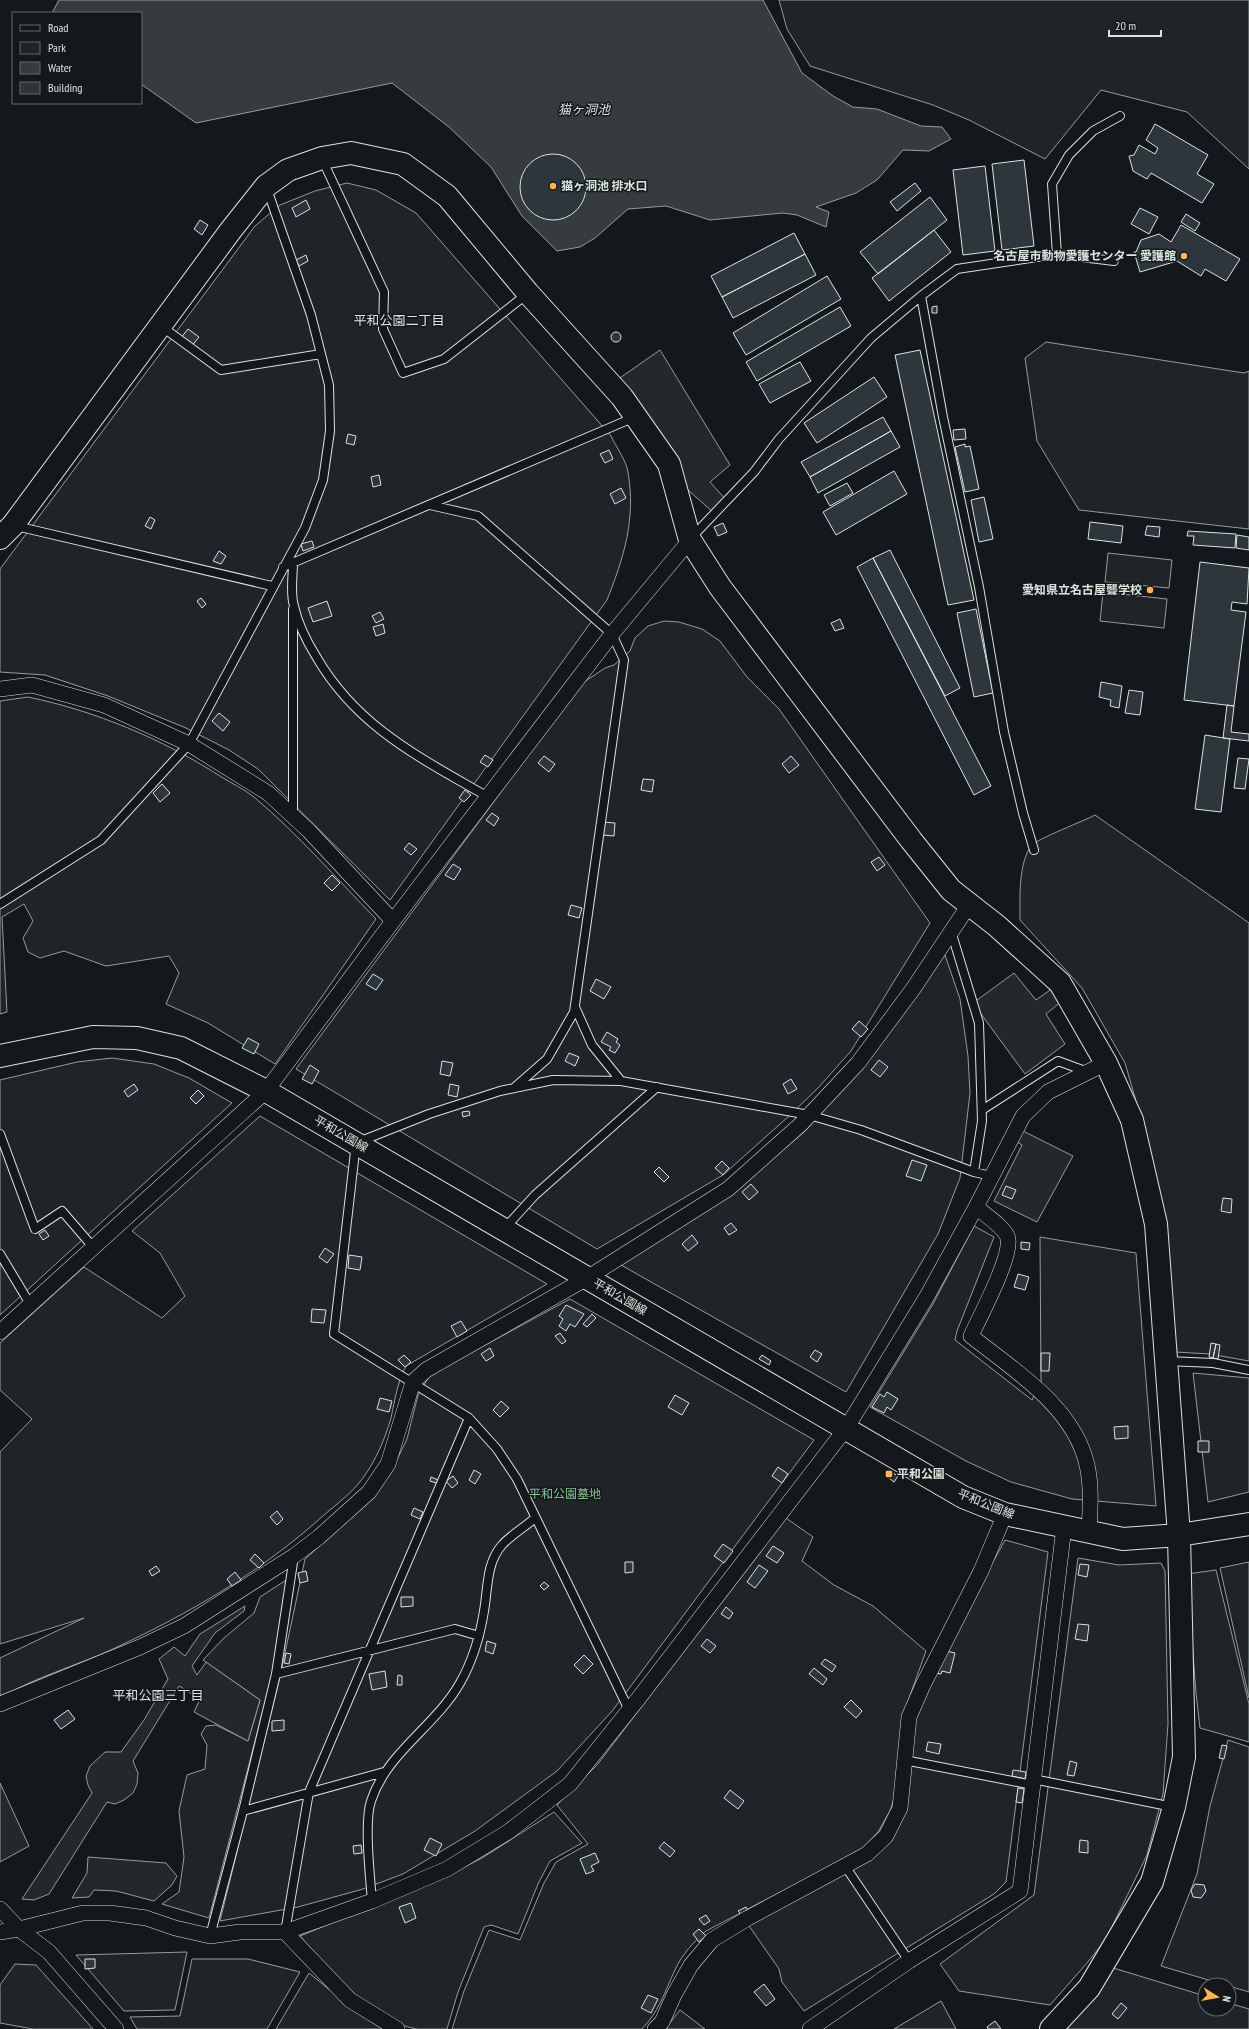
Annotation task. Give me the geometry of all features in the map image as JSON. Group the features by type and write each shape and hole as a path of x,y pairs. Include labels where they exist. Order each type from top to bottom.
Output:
{"street":[{"path":"6,532 248,207 266,186 288,170 322,158 351,153 403,164 447,196 528,293 622,397 669,464 690,540 720,588 911,840 951,890 997,926 1060,983 1097,1067 1132,1120 1156,1224 1179,1535 1184,1757 1174,1807 1152,1882 1089,1988 1051,2029"},
{"path":"0,1332 266,1090 612,634 690,540"},
{"path":"0,689 32,685 104,705 189,744 268,793 293,816 393,921"},
{"path":"0,1704 140,1647 184,1626 320,1538 369,1492 388,1464 413,1382 426,1370 587,1278 728,1189 810,1115 858,1063 913,989 969,905"},
{"name":"平和公園線","path":"0,1056 93,1037 137,1038 181,1048 266,1090 587,1278 847,1427 963,1497 1005,1514 1123,1539 1179,1535 1249,1524"},
{"path":"0,1932 19,1929 83,1913 110,1912 146,1918 175,1928 210,1936 240,1932 285,1932 372,1901 447,1869 508,1832 570,1784 629,1710 847,1427 926,1298 976,1207 1023,1116 1048,1092 1097,1067"},
{"path":"976,1207 1003,1230 1008,1239 1006,1258 971,1336 1032,1385 1059,1412 1078,1439 1087,1465 1090,1495 1089,1532"},
{"path":"654,2029 662,2022 674,1995 691,1965 712,1940 748,1918 867,1854 886,1836 900,1808 909,1717 923,1685 981,1571 1005,1514"},
{"path":"810,2029 909,1961 1020,1891 1064,1527"},
{"path":"0,1909 19,1929 49,1952 116,2029"},
{"path":"285,1932 350,2000 397,2029"}],"lane":[{"path":"1057,254 1052,184 1069,155 1093,131 1120,116"},
{"path":"322,158 384,292 383,329 403,372 444,359 528,293"},
{"path":"0,904 101,840 189,744 272,586 305,528 323,480 330,423 329,385 311,316 266,186"},
{"path":"690,540 754,472 779,440 871,338 921,296 957,269 1057,254 1114,262"},
{"path":"921,296 943,417 978,587 1004,732 1023,813 1034,850"},
{"path":"160,325 221,370 321,354"},
{"path":"283,567 636,417"},
{"path":"430,505 478,516 612,634 624,660 574,1012 547,1059 514,1088"},
{"path":"6,532 272,586"},
{"path":"293,563 293,816"},
{"path":"293,604 308,642 330,681 364,718 400,745 488,797"},
{"path":"951,930 979,1023 982,1121 974,1172"},
{"path":"575,1007 592,1045 621,1081"},
{"path":"982,1110 1058,1061 1097,1067"},
{"path":"629,1710 517,1479 497,1449 469,1418 334,1334 356,1143 429,1114 514,1088 553,1080 621,1081 810,1115 861,1130 974,1172 991,1176"},
{"path":"504,1229 535,1195 657,1088"},
{"path":"0,1134 35,1229 62,1211 93,1247"},
{"path":"0,1254 30,1304"},
{"path":"1166,1360 1213,1363 1249,1370"},
{"path":"285,1932 309,1792 469,1418"},
{"path":"372,1901 369,1810 371,1801 384,1772 455,1692 470,1662 478,1636 484,1612 491,1565 502,1545 535,1518"},
{"path":"210,1936 243,1811 276,1674 294,1556"},
{"path":"276,1674 455,1629 478,1636"},
{"path":"904,1760 1174,1807"},
{"path":"243,1811 384,1772"},
{"path":"845,1866 909,1961"}],"green space":[{"path":"779,0 1249,0 1249,169 1187,112 1101,90 1045,159 969,120 933,105 810,66 787,29"},
{"path":"347,183 376,190 416,213 611,436 627,467 630,489 627,538 619,568 607,600 390,900 258,769 229,750 186,728 108,696 45,675 0,672 0,569 255,226 280,205 315,191"},
{"path":"1046,342 1244,373 1249,371 1249,529 1079,510 1037,441 1025,358"},
{"path":"1108,553 1172,560 1169,588 1105,582"},
{"path":"1103,592 1167,599 1164,628 1100,621"},
{"path":"664,621 679,622 702,629 720,641 747,677 779,709 930,923 851,1051 818,1088 723,1175 597,1249 296,1069 581,684 605,668 614,665 630,651 635,638 648,626"},
{"path":"28,697 79,710 152,738 246,791 286,826 376,919 275,1064 208,1023 166,1004 179,973 169,956 106,966 64,951 40,958 28,952 23,938 33,921 24,904 2,917 7,1012 0,1014 0,701"},
{"path":"1095,815 1249,923 1249,1361 1209,1354 1176,1352 1142,1122 1125,1063 1082,988 1020,920 1022,871 1027,852 1032,845 1035,842"},
{"path":"945,955 960,999 968,1056 970,1093 960,1178 938,1234 846,1392 621,1265 725,1199 804,1132 835,1098 937,961"},
{"path":"112,1058 154,1064 189,1078 232,1103 0,1315 0,1080 77,1062"},
{"path":"260,1116 547,1284 406,1366 398,1385 386,1434 368,1471 345,1498 275,1555 224,1590 170,1621 113,1649 27,1684 0,1698 0,1658 84,1618 0,1644 0,1452 32,1419 0,1390 0,1343 84,1267 162,1318 185,1296 160,1253 132,1231"},
{"path":"974,1226 994,1237 957,1331 955,1340 1032,1400 1041,1382 1040,1237 1136,1253 1156,1506 1072,1499 1011,1482 966,1461 870,1407 933,1304"},
{"name":"平和公園墓地","path":"570,1299 814,1440 613,1710 557,1771 475,1831 403,1874 363,1889 298,1907 220,1921 279,1681 305,1559 367,1504 392,1470 407,1439 418,1395 430,1375"},
{"path":"1193,1373 1249,1378 1249,1492 1208,1502"},
{"path":"786,1518 813,1537 802,1561 834,1585 873,1606 926,1651 908,1701 897,1789 890,1811 878,1832 861,1850 706,1931 681,1959 657,2008 642,2029 452,2029 464,1991 489,1930 520,1940 544,1883 556,1862 588,1844 557,1805 597,1765"},
{"path":"1005,1540 1048,1552 1006,1882 994,1894 804,2011 782,1982 779,1969 747,1923 882,1848 909,1753 920,1695"},
{"path":"1078,1558 1119,1565 1161,1563 1165,1571 1168,1724 1163,1794 1147,1855 1106,1939 1050,2005 959,1991 940,1964 1034,1895"},
{"path":"1249,1562 1249,1698 1220,1568"},
{"path":"1216,1570 1249,1704 1249,1742 1200,1728 1187,1574"},
{"path":"291,1577 273,1672 209,1918 162,1904 179,1892 184,1857 179,1811 187,1775 205,1769 207,1745 201,1734 206,1726 216,1725 248,1741 260,1700 203,1660 224,1638 254,1613 260,1597"},
{"path":"1228,1740 1249,1747 1249,1992 1237,1988 1237,1977 1198,1977 1161,1966 1197,1874 1210,1806"},
{"path":"554,1812 582,1843 550,1861 538,1884 518,1934 491,1925 484,1927 458,1992 447,2029 417,2029 401,2025 385,2016 352,1992 323,1963 300,1936 451,1874 482,1858"},
{"path":"187,1952 175,2010 124,2011 76,1955"},
{"path":"192,1959 248,1959 300,1972 267,2029 137,2029 130,2017 180,2016"},
{"path":"15,1964 36,1965 93,2029 33,2029 0,2023 0,1985"},
{"path":"1110,1967 1197,1994 1197,2017 1237,2017 1237,2005 1249,2009 1249,2029 1061,2029"},
{"path":"309,1973 347,2004 392,2029 276,2029"},
{"path":"941,2001 956,2029 894,2029"},
{"path":"680,2010 705,2029 665,2029"}],"shaded area":[{"path":"660,350 730,465 710,482 727,501 714,513 680,483 617,380"},
{"path":"1014,973 1036,1000 1060,983 1067,997 1046,1014 1065,1044 1025,1074 973,1003"},
{"path":"1017,1128 1073,1156 1037,1222 994,1201 1022,1145 1011,1138"},
{"path":"245,1606 244,1611 215,1633 192,1666 197,1675 206,1662 260,1700 248,1741 194,1712 200,1699 179,1686 133,1761 138,1773 137,1784 133,1793 124,1800 115,1804 107,1802 49,1894 34,1900 22,1899 92,1793 86,1776 90,1766 105,1752 121,1752 144,1720 168,1679 159,1659 174,1647 185,1656 200,1634"},
{"path":"0,1783 29,1846 0,1862"},
{"path":"88,1857 166,1863 177,1876 172,1885 154,1901 116,1891 94,1890 89,1897 72,1898 87,1873"}],"water":[{"name":"猫ヶ洞池","path":"59,0 763,0 802,73 833,96 853,107 877,109 921,126 942,127 951,139 929,151 903,150 877,180 856,193 816,207 829,212 826,227 797,215 783,213 710,220 666,206 628,209 595,238 580,247 557,251 522,216 491,167 449,127 392,83 196,123 142,85 142,12 53,12"}],"building":[{"path":"1155,124 1208,155 1197,174 1214,184 1202,203 1151,173 1147,179 1133,171 1129,156 1134,155 1139,145 1155,154 1158,148 1146,140"},
{"name":"猫ヶ洞池 排水口","path":"546,154 560,154 572,159 581,168 586,180 584,200 577,211 560,220 546,220 534,215 525,206 520,194 520,180 525,168 534,159"},
{"path":"1024,160 1034,246 1002,250 992,164"},
{"path":"985,166 995,251 963,255 953,170"},
{"path":"915,183 921,191 897,211 890,202"},
{"path":"930,197 947,220 878,274 860,252"},
{"path":"306,200 310,209 296,217 292,208"},
{"path":"1140,208 1158,217 1149,234 1131,224"},
{"path":"1186,214 1200,223 1195,231 1181,222"},
{"path":"200,220 208,225 202,235 194,229"},
{"name":"名古屋市動物愛護センター 愛護館","path":"1181,225 1240,259 1226,281 1205,269 1201,276 1177,261 1140,272 1134,252 1136,252 1141,240 1159,234 1171,242"},
{"path":"934,230 951,252 889,301 872,278"},
{"path":"794,233 805,254 722,297 711,276"},
{"path":"805,254 816,275 733,318 722,297"},
{"path":"306,255 308,261 299,266 296,260"},
{"path":"827,276 841,299 746,355 733,333"},
{"path":"937,306 937,313 932,313 932,307"},
{"path":"840,307 851,326 757,381 746,362"},
{"path":"188,329 199,337 191,347 180,339"},
{"path":"614,332 618,332 620,333 620,341 614,342 611,339 611,335"},
{"path":"920,350 974,600 948,605 895,355"},
{"path":"800,362 811,381 770,403 759,384"},
{"path":"874,377 887,397 817,443 804,423"},
{"path":"883,417 891,431 810,477 801,462"},
{"path":"965,429 966,439 954,440 953,430"},
{"path":"891,431 900,447 818,493 810,477"},
{"path":"348,434 356,436 354,445 346,443"},
{"path":"965,444 965,447 970,446 979,489 965,492 955,447"},
{"path":"609,450 613,459 605,463 600,454"},
{"path":"894,471 907,494 836,535 823,512"},
{"path":"379,475 381,485 373,487 371,477"},
{"path":"847,483 853,493 830,506 824,495"},
{"path":"621,488 626,498 615,504 610,494"},
{"path":"984,497 993,539 979,542 971,500"},
{"path":"150,517 155,520 151,529 145,526"},
{"path":"1090,522 1123,526 1121,543 1088,539"},
{"path":"723,523 727,532 718,536 714,527"},
{"path":"1147,526 1160,527 1159,537 1145,535"},
{"path":"1188,531 1236,534 1235,548 1193,545 1194,536 1187,536"},
{"path":"1237,535 1249,537 1249,550 1236,548"},
{"path":"312,541 314,547 303,551 301,544"},
{"path":"890,550 960,688 945,696 873,558"},
{"path":"219,551 226,556 221,564 213,561"},
{"path":"873,558 991,786 974,795 857,567"},
{"path":"1200,562 1249,568 1247,604 1232,602 1231,610 1246,612 1234,706 1184,700"},
{"path":"201,598 206,604 202,608 197,601"},
{"path":"327,601 332,616 313,622 308,608"},
{"path":"976,609 993,693 974,697 957,613"},
{"path":"380,612 384,619 376,623 372,616"},
{"path":"840,619 844,628 835,631 831,623"},
{"path":"383,624 385,633 376,636 373,627"},
{"path":"1101,682 1122,686 1119,708 1110,706 1111,700 1099,697"},
{"path":"1129,690 1143,692 1140,715 1125,713"},
{"path":"1227,705 1234,706 1231,732 1249,734 1249,741 1223,738"},
{"path":"219,713 230,722 223,731 212,721"},
{"path":"1205,735 1230,739 1221,812 1195,809"},
{"path":"485,755 493,760 488,767 480,762"},
{"path":"544,756 555,764 549,772 538,763"},
{"path":"791,756 799,765 789,773 782,764"},
{"path":"1238,758 1249,759 1245,789 1234,788"},
{"path":"643,779 654,780 652,792 641,790"},
{"path":"162,784 170,793 160,802 153,793"},
{"path":"465,790 471,795 464,802 459,798"},
{"path":"492,813 499,818 494,826 486,820"},
{"path":"604,822 615,823 614,836 603,835"},
{"path":"409,843 417,849 411,855 404,849"},
{"path":"879,857 885,865 877,871 871,862"},
{"path":"453,864 461,869 454,880 445,875"},
{"path":"332,875 340,883 332,891 324,883"},
{"path":"571,905 582,908 579,918 568,915"},
{"path":"373,974 383,980 376,990 366,984"},
{"path":"596,979 611,987 604,999 590,991"},
{"path":"859,1021 868,1029 861,1037 852,1029"},
{"path":"607,1032 618,1039 616,1042 620,1045 615,1053 609,1050 611,1047 601,1042"},
{"path":"248,1038 259,1044 254,1054 242,1048"},
{"path":"569,1053 579,1057 575,1066 565,1061"},
{"path":"879,1060 888,1067 880,1077 871,1070"},
{"path":"442,1061 453,1063 450,1076 440,1074"},
{"path":"310,1065 319,1071 312,1084 302,1079"},
{"path":"791,1079 797,1089 788,1094 783,1084"},
{"path":"134,1084 138,1090 128,1097 124,1091"},
{"path":"450,1084 459,1086 457,1097 448,1095"},
{"path":"198,1090 204,1096 196,1104 190,1098"},
{"path":"469,1111 470,1115 463,1117 462,1112"},
{"path":"912,1160 927,1165 921,1181 906,1176"},
{"path":"722,1161 729,1168 723,1175 715,1168"},
{"path":"659,1167 669,1177 664,1182 654,1172"},
{"path":"751,1184 758,1192 749,1200 742,1192"},
{"path":"1006,1186 1016,1190 1012,1199 1002,1195"},
{"path":"1223,1198 1232,1199 1231,1213 1221,1211"},
{"path":"731,1223 737,1230 729,1235 724,1228"},
{"path":"45,1230 49,1236 43,1240 39,1234"},
{"path":"692,1235 698,1243 688,1251 682,1244"},
{"path":"1021,1242 1030,1243 1029,1250 1021,1249"},
{"path":"325,1248 334,1254 327,1263 319,1257"},
{"path":"349,1255 362,1257 360,1270 348,1268"},
{"path":"1018,1274 1029,1277 1025,1290 1014,1287"},
{"path":"566,1305 584,1314 575,1327 570,1324 566,1331 559,1326 563,1319 559,1316"},
{"path":"312,1309 326,1310 324,1323 311,1322"},
{"path":"592,1314 596,1318 587,1327 583,1324"},
{"path":"461,1321 467,1331 457,1337 451,1326"},
{"path":"560,1333 566,1341 562,1344 555,1336"},
{"path":"1211,1343 1216,1344 1213,1358 1209,1357"},
{"path":"1216,1344 1220,1345 1218,1359 1213,1358"},
{"path":"490,1348 494,1356 486,1361 481,1354"},
{"path":"815,1350 822,1354 817,1362 810,1357"},
{"path":"1041,1353 1050,1353 1049,1371 1041,1371"},
{"path":"404,1355 411,1362 405,1367 398,1360"},
{"path":"762,1355 771,1361 769,1365 759,1359"},
{"path":"887,1392 898,1399 891,1410 887,1407 884,1413 872,1407 880,1394 884,1397"},
{"path":"675,1395 689,1403 682,1415 668,1407"},
{"path":"380,1398 392,1401 389,1412 377,1409"},
{"path":"501,1401 509,1408 500,1417 493,1410"},
{"path":"1128,1426 1128,1438 1115,1439 1114,1427"},
{"path":"1198,1441 1209,1441 1209,1452 1198,1452"},
{"path":"778,1467 788,1474 782,1483 772,1476"},
{"path":"474,1470 481,1474 475,1484 469,1480"},
{"path":"888,1470 898,1476 894,1482 885,1475"},
{"path":"453,1476 458,1483 452,1488 446,1481"},
{"path":"431,1477 438,1480 436,1483 430,1481"},
{"path":"414,1508 423,1512 420,1519 411,1515"},
{"path":"277,1511 283,1519 277,1525 270,1517"},
{"path":"723,1544 733,1551 724,1563 714,1556"},
{"path":"773,1546 784,1553 777,1563 766,1556"},
{"path":"255,1554 264,1563 259,1568 250,1560"},
{"path":"625,1562 633,1562 633,1572 625,1573"},
{"path":"1080,1564 1089,1565 1087,1577 1078,1575"},
{"path":"759,1565 768,1571 755,1588 747,1582"},
{"path":"156,1566 160,1571 152,1576 149,1571"},
{"path":"306,1571 308,1581 300,1583 298,1573"},
{"path":"235,1572 241,1580 232,1586 227,1579"},
{"path":"544,1582 549,1586 544,1590 540,1586"},
{"path":"401,1597 413,1597 413,1606 401,1607"},
{"path":"726,1607 733,1613 729,1619 721,1614"},
{"path":"1078,1624 1089,1625 1087,1641 1075,1639"},
{"path":"707,1639 716,1646 710,1653 701,1646"},
{"path":"487,1641 496,1644 493,1654 485,1651"},
{"path":"946,1651 955,1653 950,1673 942,1671 941,1674 936,1673 938,1665 941,1666"},
{"path":"286,1653 291,1654 289,1664 284,1663"},
{"path":"584,1655 593,1664 583,1674 574,1665"},
{"path":"825,1659 836,1666 832,1672 821,1664"},
{"path":"814,1668 827,1679 823,1685 809,1674"},
{"path":"385,1671 387,1687 372,1690 369,1674"},
{"path":"398,1675 402,1676 402,1685 397,1685"},
{"path":"851,1700 862,1711 856,1718 844,1707"},
{"path":"68,1710 75,1719 61,1729 54,1720"},
{"path":"284,1720 284,1730 272,1731 272,1721"},
{"path":"928,1742 941,1744 939,1754 926,1751"},
{"path":"1222,1745 1227,1746 1224,1759 1219,1758"},
{"path":"1070,1761 1077,1763 1074,1776 1067,1775"},
{"path":"1013,1770 1026,1772 1025,1779 1012,1776"},
{"path":"1018,1788 1024,1789 1022,1803 1016,1802"},
{"path":"730,1790 744,1801 738,1809 724,1798"},
{"path":"430,1838 442,1844 436,1856 424,1850"},
{"path":"1080,1840 1088,1841 1088,1853 1079,1852"},
{"path":"664,1842 675,1851 670,1857 659,1848"},
{"path":"361,1845 362,1853 354,1854 353,1846"},
{"path":"595,1853 599,1862 591,1866 594,1871 586,1874 580,1859"},
{"path":"1195,1884 1204,1885 1206,1891 1201,1898 1193,1897 1191,1890"},
{"path":"411,1903 416,1918 405,1923 399,1907"},
{"path":"746,1907 748,1911 742,1915 738,1911"},
{"path":"706,1915 710,1921 704,1925 699,1919"},
{"path":"699,1929 706,1936 699,1942 693,1934"},
{"path":"85,1959 95,1959 95,1968 85,1969"},
{"path":"764,1984 775,1999 766,2006 754,1992"},
{"path":"648,1995 658,1999 651,2013 641,2008"},
{"path":"1121,2003 1127,2008 1118,2019 1112,2014"},
{"path":"995,2021 1001,2029 988,2029 987,2027"}],"place":[{"name":"猫ヶ洞池 排水口","path":"553,186"},
{"name":"名古屋市動物愛護センター 愛護館","path":"1184,256"},
{"name":"愛知県立名古屋聾学校","path":"1150,590"},
{"name":"平和公園","path":"889,1474"}],"district":[{"name":"平和公園二丁目","path":"399,320"},
{"name":"平和公園三丁目","path":"158,1695"}]}
